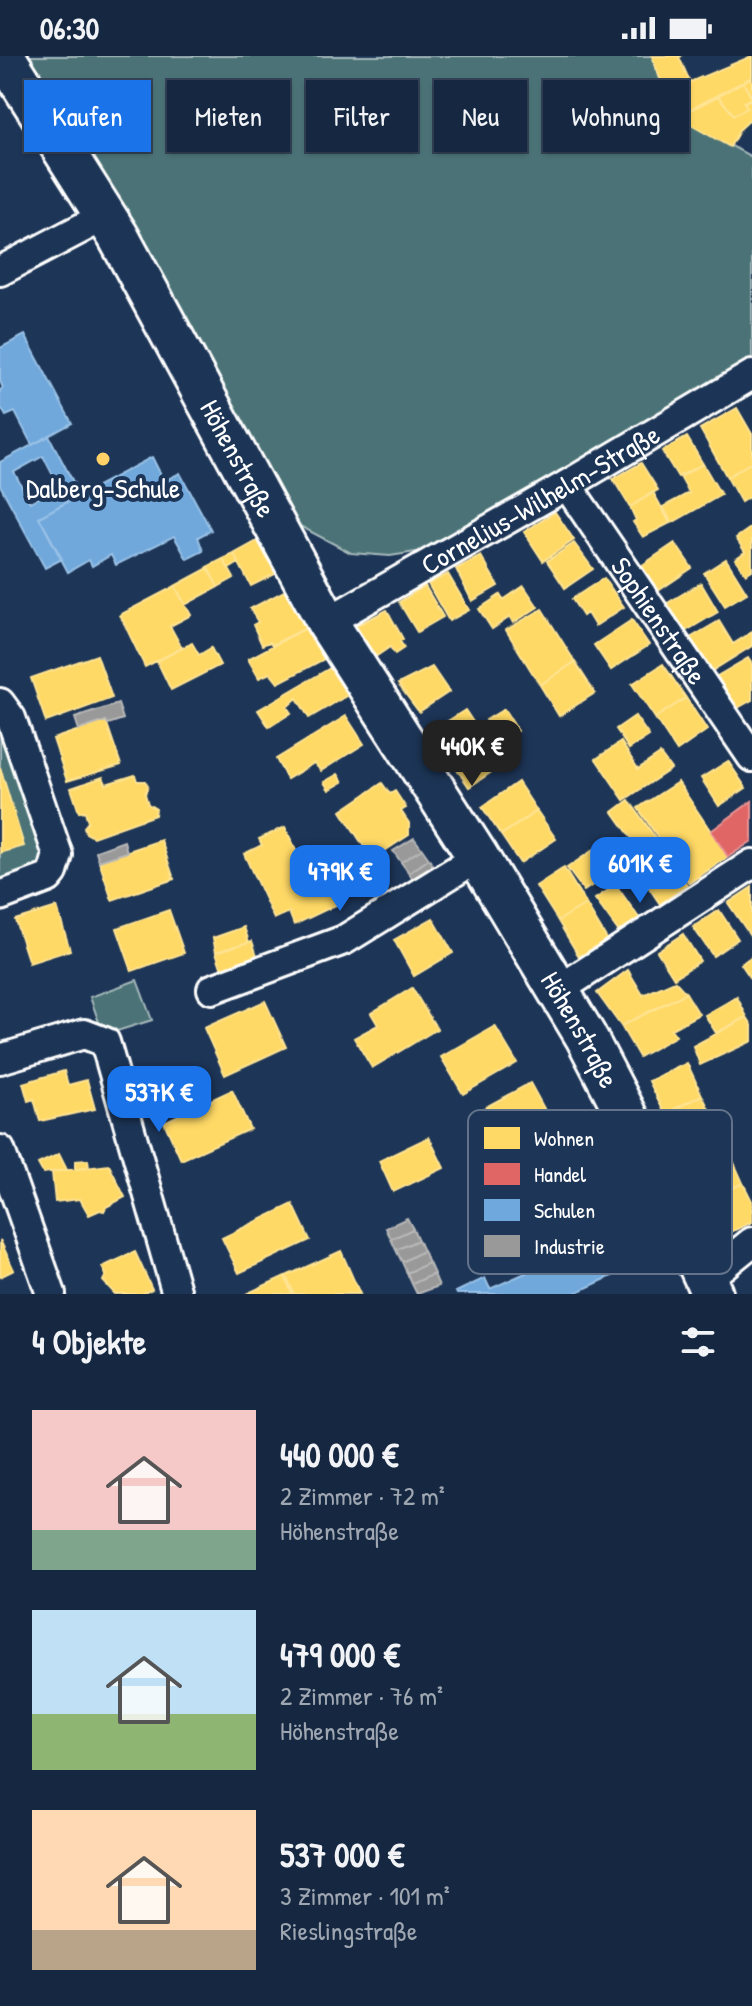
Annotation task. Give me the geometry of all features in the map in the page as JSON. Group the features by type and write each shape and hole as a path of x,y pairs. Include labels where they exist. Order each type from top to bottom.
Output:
{"main road":[{"name":"Höhenstraße","path":"4,56 105,216 327,622 478,857 599,1060 625,1110"}],"street":[{"path":"0,271 105,216"},
{"name":"Cornelius-Wilhelm-Straße","path":"327,622 752,375"},
{"name":"Sophienstraße","path":"567,485 752,757"},
{"path":"0,703 11,718 58,855 48,878 0,896"},
{"path":"212,989 344,940 478,857"},
{"path":"557,991 752,864"},
{"path":"0,1059 84,1034 98,1037 109,1049 177,1294"},
{"path":"0,1150 51,1294"},
{"path":"732,1262 752,1242"}],"green space":[{"path":"22,56 652,56 661,80 543,80 543,152 689,152 689,123 752,157 752,359 564,472 422,551 390,556 351,553 296,524 78,152 151,152 151,80 36,80"},
{"path":"0,723 43,857 39,867 0,884"},
{"path":"137,980 152,1020 114,1032 100,1025 90,997"}],"building: Wohnen":[{"path":"652,56 682,56 679,57 690,82 752,56 752,77 689,110 689,80 661,80"},
{"path":"752,77 752,99 743,82"},
{"path":"743,82 752,98 744,102 747,108 734,115 718,96"},
{"path":"718,96 734,115 747,108 744,102 752,99 752,118 740,129 730,147 689,124 689,110"},
{"path":"737,408 752,434 752,462 727,477 700,429"},
{"path":"687,437 703,464 678,477 662,451"},
{"path":"752,462 752,495 741,502 727,477"},
{"path":"641,463 658,490 630,507 613,479"},
{"path":"703,464 721,495 672,523 663,507 689,493 680,477"},
{"path":"653,492 670,523 643,537 633,522 636,520 630,507"},
{"path":"555,512 574,540 543,561 524,532"},
{"path":"752,527 752,570 746,574 735,559 745,552 736,538"},
{"path":"259,540 277,573 251,586 234,554"},
{"path":"574,543 593,569 565,588 547,561"},
{"path":"675,543 692,568 658,591 641,566"},
{"path":"234,554 239,563 229,569 223,559"},
{"path":"481,556 498,586 472,601 456,569"},
{"path":"223,559 234,578 218,587 207,567"},
{"path":"726,559 747,593 725,606 704,573"},
{"path":"208,568 218,587 185,605 175,586"},
{"path":"448,574 469,610 449,621 428,584"},
{"path":"604,578 624,607 595,626 587,613 583,616 572,599"},
{"path":"701,583 718,612 681,634 664,605"},
{"path":"175,586 191,615 170,626 182,648 145,667 120,615"},
{"path":"425,586 443,617 417,632 399,602"},
{"path":"524,586 538,607 513,623 510,617 492,629 479,609 500,595 503,600"},
{"path":"286,590 306,628 272,645 270,642 262,645 253,625 258,622 250,609"},
{"path":"542,609 575,662 540,685 506,630"},
{"path":"387,610 403,639 400,641 404,648 395,654 390,647 372,659 351,628"},
{"path":"632,620 649,645 611,670 594,645"},
{"path":"719,621 733,644 752,632 752,646 710,672 690,638"},
{"path":"306,628 324,659 278,683 270,673 259,678 248,659"},
{"path":"192,643 199,655 211,648 220,665 171,690 157,661"},
{"path":"97,655 112,698 46,722 31,678"},
{"path":"748,658 752,664 752,700 736,709 717,676"},
{"path":"575,662 595,693 559,716 540,685"},
{"path":"663,664 686,698 655,718 632,684"},
{"path":"432,667 449,692 419,712 398,684"},
{"path":"330,668 348,695 309,718 297,698 287,707 291,713 269,727 258,710"},
{"path":"686,698 707,730 677,751 655,718"},
{"path":"504,709 518,731 500,742 486,720"},
{"path":"465,710 483,737 450,759 432,731"},
{"path":"346,716 364,744 321,771 314,763 287,779 276,759"},
{"path":"635,716 649,736 629,749 616,729"},
{"path":"106,721 121,765 67,781 53,739"},
{"path":"483,737 502,765 469,787 450,759"},
{"path":"621,742 638,769 660,754 671,769 624,800 596,759"},
{"path":"728,761 746,788 719,806 701,778"},
{"path":"0,767 24,846 0,853"},
{"path":"338,774 343,782 329,790 324,782"},
{"path":"135,775 137,781 145,781 148,786 145,794 148,804 156,809 155,815 93,837 86,833 84,827 88,822 85,811 79,812 71,788 103,777 106,784"},
{"path":"518,782 537,811 501,835 482,807"},
{"path":"678,782 728,857 689,883 638,808"},
{"path":"382,783 390,794 395,791 406,808 401,811 409,823 409,835 372,859 341,811"},
{"path":"629,800 659,843 643,854 613,812"},
{"path":"537,811 556,839 520,863 501,835"},
{"path":"285,827 307,874 325,865 342,902 294,925 289,912 274,919 244,854 262,845 259,839"},
{"path":"161,840 174,879 112,900 99,861"},
{"path":"602,844 618,868 584,891 567,868"},
{"path":"665,852 687,885 660,904 637,870"},
{"path":"564,868 586,904 558,921 536,886"},
{"path":"616,885 639,918 619,932 595,899"},
{"path":"752,887 752,938 728,903"},
{"path":"586,904 608,941 580,958 558,921"},
{"path":"57,907 70,950 29,963 15,920"},
{"path":"169,910 184,953 132,971 117,928"},
{"path":"719,910 738,939 713,956 693,927"},
{"path":"433,918 453,953 414,976 394,940"},
{"path":"244,927 249,942 216,952 213,938"},
{"path":"683,934 700,961 674,978 657,951"},
{"path":"252,941 260,964 224,976 216,952"},
{"path":"752,956 752,980 741,964"},
{"path":"628,970 643,995 675,981 686,993 621,1026 597,993"},
{"path":"412,988 437,1029 372,1068 354,1038 378,1025 371,1013"},
{"path":"686,993 699,1014 671,1029 676,1036 639,1057 621,1026"},
{"path":"737,997 747,1017 716,1033 705,1015"},
{"path":"265,1001 286,1047 225,1075 204,1028"},
{"path":"747,1017 752,1025 752,1041 700,1065 693,1046"},
{"path":"495,1026 517,1063 463,1094 441,1057"},
{"path":"687,1063 702,1095 673,1110 663,1110 649,1081"},
{"path":"64,1071 68,1085 87,1080 95,1109 40,1121 34,1099 28,1101 23,1083"},
{"path":"530,1083 545,1110 480,1110"},
{"path":"232,1090 250,1129 181,1160 164,1122"},
{"path":"702,1095 710,1110 673,1110"},
{"path":"429,1137 444,1168 393,1192 379,1161"},
{"path":"59,1154 67,1170 43,1173 38,1164"},
{"path":"732,1158 743,1183 732,1188"},
{"path":"88,1160 89,1168 75,1169 75,1161"},
{"path":"109,1165 125,1197 104,1211 89,1215 80,1199 55,1202 52,1172"},
{"path":"743,1183 752,1201 752,1222 732,1231 732,1188"},
{"path":"293,1204 310,1240 239,1273 222,1238"},
{"path":"0,1240 14,1270 0,1277"},
{"path":"341,1251 360,1294 294,1294 286,1276"},
{"path":"135,1252 152,1289 142,1294 115,1294 103,1281 106,1275 102,1267"},
{"path":"285,1276 292,1294 246,1294"}],"building: Handel":[{"path":"752,801 752,841 728,857 711,831"}],"building: Schulen":[{"path":"25,335 72,423 32,445 15,412 6,416 0,406 0,390 3,388 0,381 0,348"},
{"path":"49,436 80,495 39,517 62,559 45,568 0,485 0,462","holes":["43,456 59,487 30,502 14,472"]},
{"path":"152,457 164,481 180,473 211,530 198,537 203,551 187,559 174,536 116,565 111,555 92,566 89,560 68,572 39,517"},
{"path":"523,1274 617,1274 573,1294 456,1292 485,1278 490,1289"}],"building: Industrie":[{"path":"118,704 123,719 79,730 75,718"},
{"path":"414,838 422,849 401,862 393,851"},
{"path":"124,841 127,852 99,861 96,851"},
{"path":"422,849 429,859 409,873 401,862"},
{"path":"429,859 435,869 416,885 409,873"},
{"path":"407,1218 413,1229 391,1239 386,1228"},
{"path":"413,1229 418,1240 396,1250 391,1239"},
{"path":"418,1240 423,1251 402,1262 396,1250"},
{"path":"423,1251 429,1263 407,1273 402,1262"},
{"path":"429,1263 434,1274 412,1284 407,1273"},
{"path":"434,1274 439,1286 417,1294 412,1284"}],"place":[{"name":"Dalberg-Schule","path":"103,459"}]}
